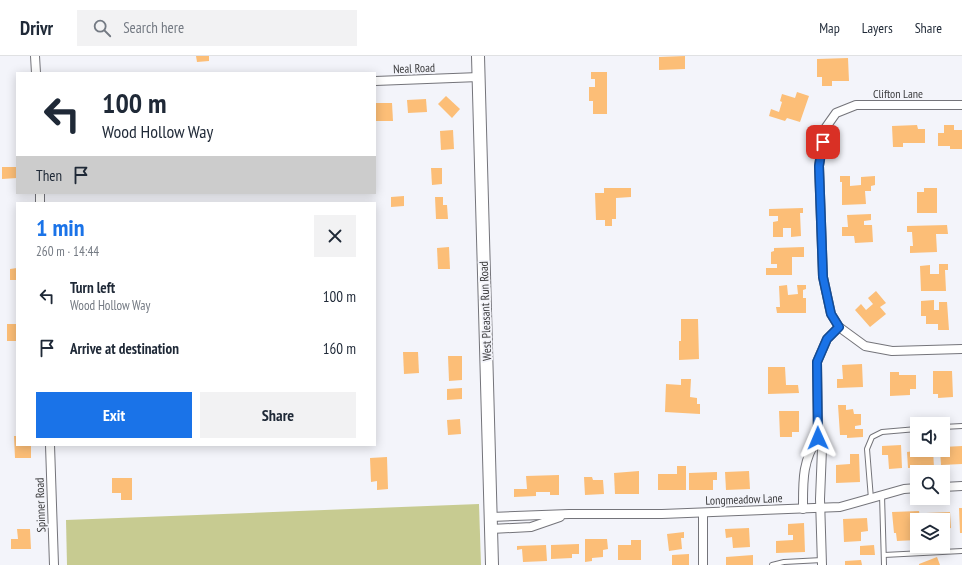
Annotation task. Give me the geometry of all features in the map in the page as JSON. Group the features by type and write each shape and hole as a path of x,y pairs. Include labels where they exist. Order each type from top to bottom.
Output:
{"main road":[{"name":"West Pleasant Run Road","path":"478,56 492,565"}],"street":[{"path":"35,56 36,72"},
{"name":"Neal Road","path":"376,81 479,77"},
{"name":"Clifton Lane","path":"839,327 831,314 823,277 819,166 824,130 836,113 856,105 962,105"},
{"path":"822,563 820,508 822,449 818,438 817,362 827,339 839,327 866,346 892,351 962,349"},
{"path":"804,509 803,475 805,464 812,447 818,438"},
{"name":"Spinner Road","path":"50,446 54,565"},
{"path":"805,464 821,465"},
{"path":"950,487 962,486"},
{"name":"Longmeadow Lane","path":"491,523 569,514 662,514 840,507 910,489"},
{"path":"703,512 703,565"},
{"name":"Longmeadow Lane","path":"491,523 531,527 569,514"}],"lane":[{"path":"950,427 962,426"},
{"path":"871,500 867,449 872,438 882,432 910,430"},
{"path":"882,495 884,565"},
{"path":"884,555 962,551"},
{"path":"772,565 784,562 822,563"}],"green space":[{"path":"479,504 481,565 67,565 66,520"}],"building":[{"path":"196,56 209,56 209,61 197,62"},
{"path":"685,56 685,69 659,70 659,57"},
{"path":"848,58 849,81 832,81 832,86 822,86 822,77 817,77 817,59"},
{"path":"591,72 607,72 607,114 593,114 593,101 589,101 589,87 595,87 595,79 591,79"},
{"path":"797,92 809,96 800,122 787,118 785,121 769,116 771,109 779,112 782,102 780,101 782,94 795,98"},
{"path":"446,96 460,109 452,118 438,104"},
{"path":"426,99 427,112 408,113 407,100"},
{"path":"376,103 392,103 393,121 376,121"},
{"path":"917,125 918,129 925,129 925,143 903,143 903,147 893,147 892,126"},
{"path":"944,125 954,125 954,130 962,130 962,149 950,149 950,146 938,146 938,133 944,133"},
{"path":"453,130 454,149 441,150 440,131"},
{"path":"2,167 16,167 16,178 2,179"},
{"path":"431,168 442,168 442,184 432,185"},
{"path":"840,176 850,176 850,186 861,185 861,177 875,176 875,185 871,186 871,191 865,191 866,204 842,205 842,182 840,182"},
{"path":"604,188 631,188 631,197 616,198 616,219 612,219 612,226 605,226 605,220 596,220 595,193 604,193"},
{"path":"924,188 937,188 937,213 917,213 917,192 924,192"},
{"path":"404,196 404,206 391,207 391,197"},
{"path":"435,197 443,197 443,205 447,205 448,219 436,219"},
{"path":"803,208 803,213 800,213 801,236 791,237 791,228 783,228 783,237 773,237 773,222 778,221 778,216 769,216 769,209"},
{"path":"871,214 871,220 864,221 864,225 872,225 873,242 855,243 854,236 842,236 842,227 848,227 847,215"},
{"path":"947,225 948,234 936,234 937,252 910,253 910,246 913,246 912,232 907,232 907,226"},
{"path":"449,247 450,269 438,269 437,248"},
{"path":"804,247 804,257 792,257 792,275 766,275 766,268 777,268 777,264 771,264 771,252 774,251 774,248"},
{"path":"939,264 948,264 948,270 945,270 946,291 921,291 920,266 930,265 930,274 939,274"},
{"path":"16,268 16,280 10,280 10,269"},
{"path":"787,285 788,295 798,294 797,285 806,285 806,289 803,290 803,298 806,298 806,313 777,313 776,307 780,307 779,286"},
{"path":"876,291 886,303 880,307 886,314 870,327 855,310 861,304 866,310 873,304 868,298"},
{"path":"934,300 934,310 939,310 939,302 947,302 949,330 938,330 938,324 926,324 926,316 921,316 921,301"},
{"path":"681,319 698,319 699,359 679,360"},
{"path":"7,324 16,324 16,341 7,341"},
{"path":"403,352 418,352 419,373 404,374"},
{"path":"448,356 462,356 462,380 449,381"},
{"path":"862,364 863,387 837,388 837,379 843,379 842,365"},
{"path":"768,367 785,367 786,385 798,385 799,393 768,394"},
{"path":"933,371 952,371 953,397 938,398 938,394 933,394"},
{"path":"890,372 899,372 899,375 916,375 916,389 910,389 910,395 890,396"},
{"path":"681,379 691,379 690,397 697,398 697,404 700,404 700,414 665,412 666,384 681,385"},
{"path":"462,388 462,399 447,400 447,389"},
{"path":"838,405 846,405 846,410 853,409 854,414 861,414 861,425 855,426 855,429 863,429 863,437 847,438 847,435 840,435"},
{"path":"779,411 799,411 799,432 792,432 792,437 780,437"},
{"path":"460,419 461,434 448,435 447,420"},
{"path":"14,436 16,436 16,446 31,446 31,458 15,458"},
{"path":"901,445 902,468 889,469 888,455 882,455 882,446"},
{"path":"962,446 962,464 941,465 940,457 950,457 950,447"},
{"path":"907,452 910,452 910,457 933,457 934,465 910,465 910,468 908,468"},
{"path":"850,454 859,454 860,482 836,483 836,465 850,464"},
{"path":"387,457 388,489 377,490 377,481 371,482 370,458"},
{"path":"677,466 686,466 686,490 658,490 658,474 677,474"},
{"path":"639,471 639,494 615,494 614,473"},
{"path":"749,471 750,489 726,490 725,472"},
{"path":"717,472 717,480 713,480 713,490 689,490 689,473"},
{"path":"559,475 559,495 550,495 550,492 536,492 536,496 514,497 514,489 527,489 526,476"},
{"path":"584,477 592,477 593,480 603,480 604,494 585,495"},
{"path":"112,478 132,478 132,500 121,500 121,493 112,493"},
{"path":"959,508 962,508 962,533 960,533"},
{"path":"919,511 919,513 910,513 910,540 897,541 896,533 894,533 892,512"},
{"path":"950,512 951,528 950,513 926,513"},
{"path":"867,518 868,531 861,532 861,541 844,542 843,519"},
{"path":"804,523 805,552 776,553 776,541 793,540 793,535 788,535 788,524"},
{"path":"749,528 750,547 733,548 732,537 726,538 725,529"},
{"path":"17,529 30,529 31,549 11,549 11,539 18,539"},
{"path":"684,532 684,538 681,538 682,549 669,551 667,534"},
{"path":"585,539 607,539 608,549 603,550 603,557 592,558 592,561 585,562"},
{"path":"631,540 641,540 641,560 618,560 618,545 631,545"},
{"path":"579,544 579,554 572,554 572,558 551,559 551,545"},
{"path":"546,545 547,561 523,562 522,549 517,550 517,546"},
{"path":"874,545 875,555 860,555 860,546"},
{"path":"689,554 689,565 672,565 672,555"},
{"path":"753,555 753,565 726,565 726,557"},
{"path":"937,557 940,565 919,565 919,564"},
{"path":"861,560 862,565 845,565 845,561"}],"route":[{"path":"818,438 817,362 827,339 839,327 831,314 823,277 819,166 823,142"}]}
